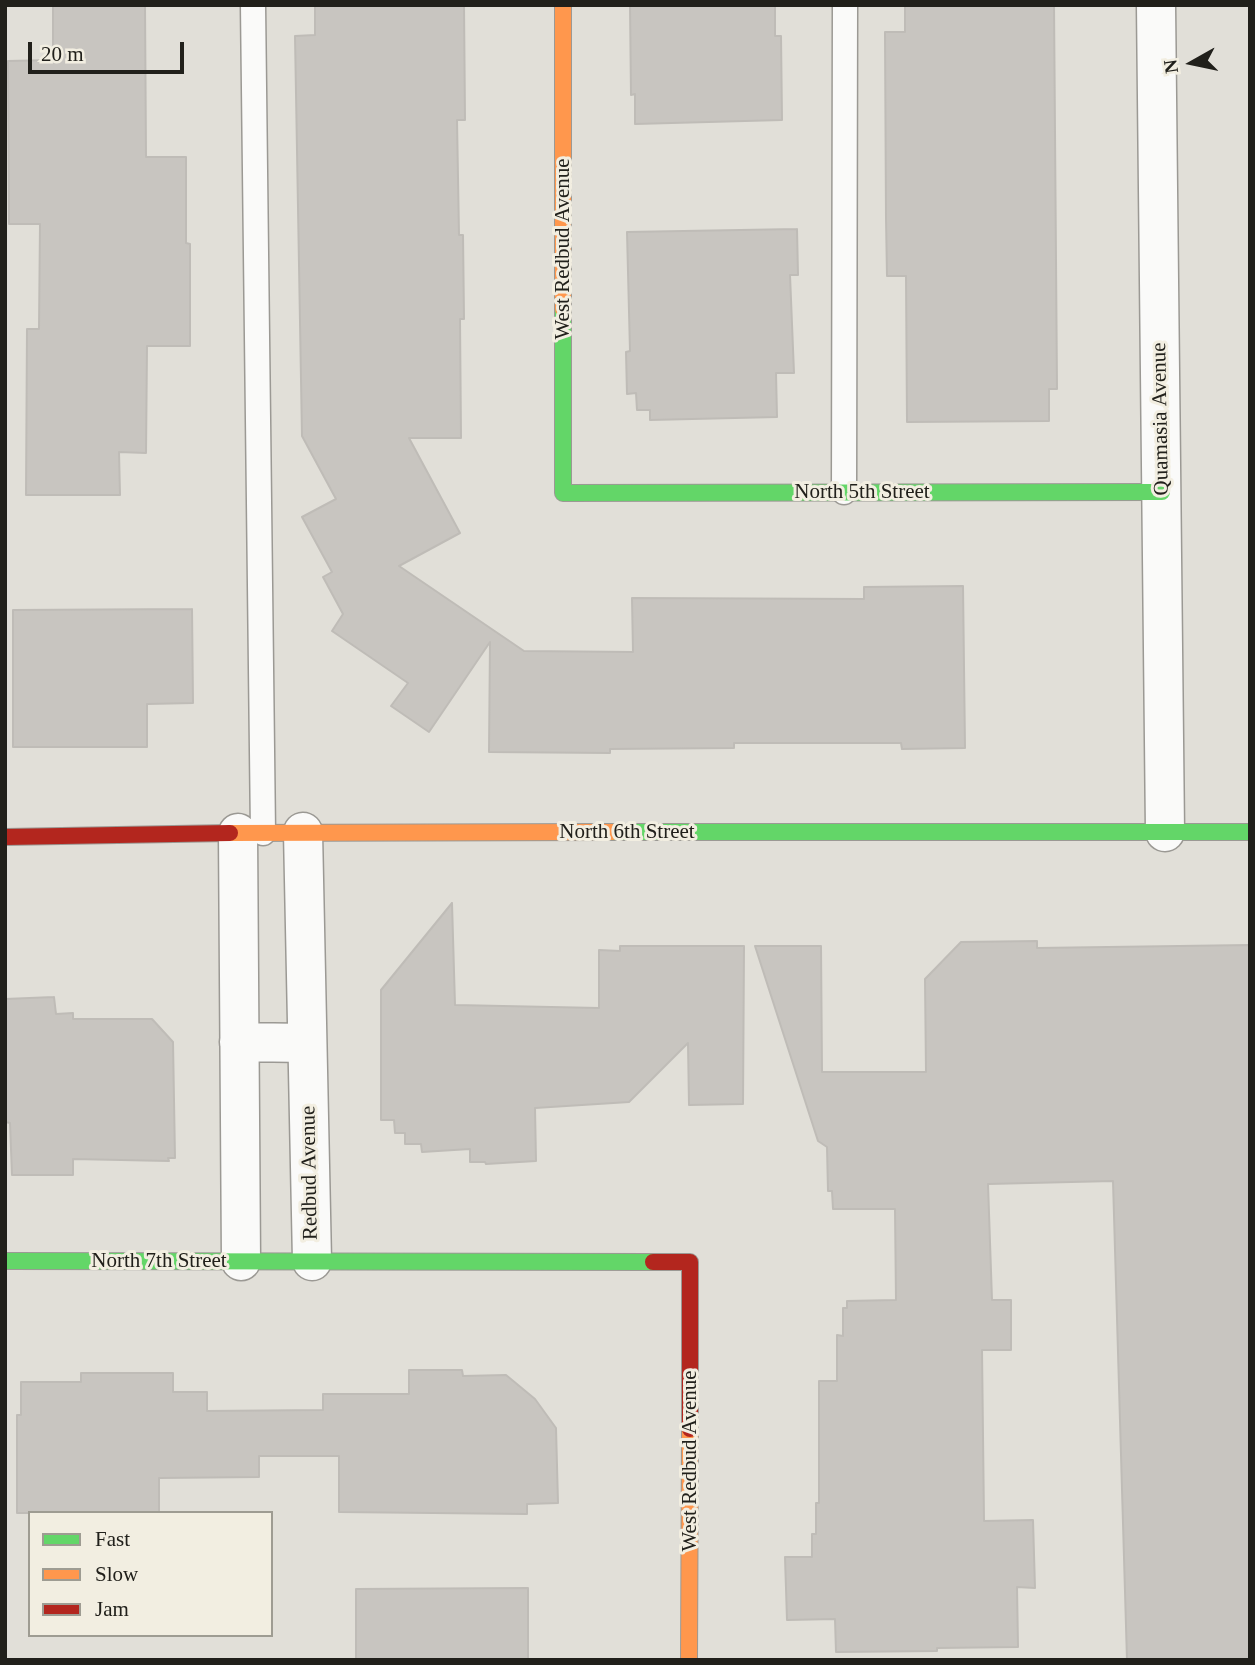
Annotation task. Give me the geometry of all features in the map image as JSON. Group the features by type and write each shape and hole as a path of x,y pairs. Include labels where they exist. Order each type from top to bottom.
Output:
{"street":[{"name":"West Redbud Avenue","path":"563,5 563,493"},
{"name":"Quamasia Avenue","path":"1156,5 1165,832"},
{"name":"North 5th Street","path":"563,493 1162,492"},
{"name":"North 6th Street","path":"5,837 303,832 1250,832"},
{"name":"Redbud Avenue","path":"303,832 312,1261 690,1262"},
{"path":"241,1261 239,1042 250,833"},
{"path":"239,1042 307,1043"},
{"name":"North 7th Street","path":"5,1261 312,1261"},
{"name":"West Redbud Avenue","path":"689,1660 690,1262"}],"lane":[{"path":"250,833 253,5"},
{"path":"844,492 845,5"}],"building":[{"path":"53,5 145,5 146,157 186,157 186,243 190,244 190,346 147,346 146,453 119,452 120,495 26,495 27,329 39,329 40,224 9,224 8,61 53,60"},
{"path":"315,5 464,5 465,120 457,120 459,235 463,235 464,319 460,319 461,438 409,438 460,533 399,566 524,651 633,652 632,598 864,599 864,587 963,586 965,748 902,749 901,743 734,743 734,748 610,749 610,753 489,752 490,642 429,732 391,706 408,683 332,631 343,614 323,577 332,572 302,517 336,499 302,436 295,36 315,35"},
{"path":"630,5 775,5 775,36 781,36 782,120 635,124 635,94 631,95"},
{"path":"905,5 1054,5 1057,389 1049,389 1049,421 907,422 906,276 887,276 885,32 905,32"},
{"path":"797,229 798,275 790,275 794,373 776,373 777,417 650,420 650,410 637,410 636,393 627,394 626,352 630,351 627,232"},
{"path":"192,609 193,703 147,704 147,747 13,747 13,610"},
{"path":"452,903 455,1005 599,1008 599,950 620,951 620,946 744,946 743,1104 689,1105 688,1043 629,1102 535,1108 536,1161 486,1164 470,1162 470,1149 422,1152 421,1144 405,1144 405,1133 395,1133 394,1120 381,1120 381,990"},
{"path":"1037,941 1037,948 1250,945 1250,1660 1127,1660 1113,1181 988,1184 992,1300 1011,1300 1011,1350 982,1350 984,1521 1033,1520 1035,1588 1017,1587 1018,1647 836,1652 835,1619 787,1620 785,1557 812,1557 812,1534 816,1534 816,1503 819,1503 819,1381 837,1381 837,1335 843,1336 843,1308 847,1308 847,1301 896,1300 895,1209 833,1209 832,1191 828,1191 827,1147 818,1141 755,946 821,946 822,1072 926,1072 925,979 961,942"},
{"path":"54,997 56,1014 73,1013 73,1019 152,1019 173,1042 175,1158 168,1158 169,1161 73,1159 73,1175 12,1175 10,1123 5,1122 5,999"},
{"path":"409,1370 462,1370 463,1376 506,1375 535,1399 556,1428 558,1503 527,1504 527,1514 339,1512 339,1456 259,1456 259,1477 159,1478 159,1511 17,1513 17,1415 21,1415 21,1382 81,1382 81,1373 173,1373 173,1392 207,1392 207,1411 323,1410 323,1394 409,1394"},
{"path":"528,1588 528,1660 356,1660 356,1589"}],"traffic: fast":[{"path":"563,309 563,493 1162,492"},
{"path":"612,832 1250,832"},
{"path":"5,1261 653,1262"}],"traffic: slow":[{"path":"563,5 563,309"},
{"path":"230,833 612,832"},
{"path":"689,1660 690,1429"}],"traffic: jam":[{"path":"5,837 230,833"},
{"path":"653,1262 690,1262 690,1429"}]}
